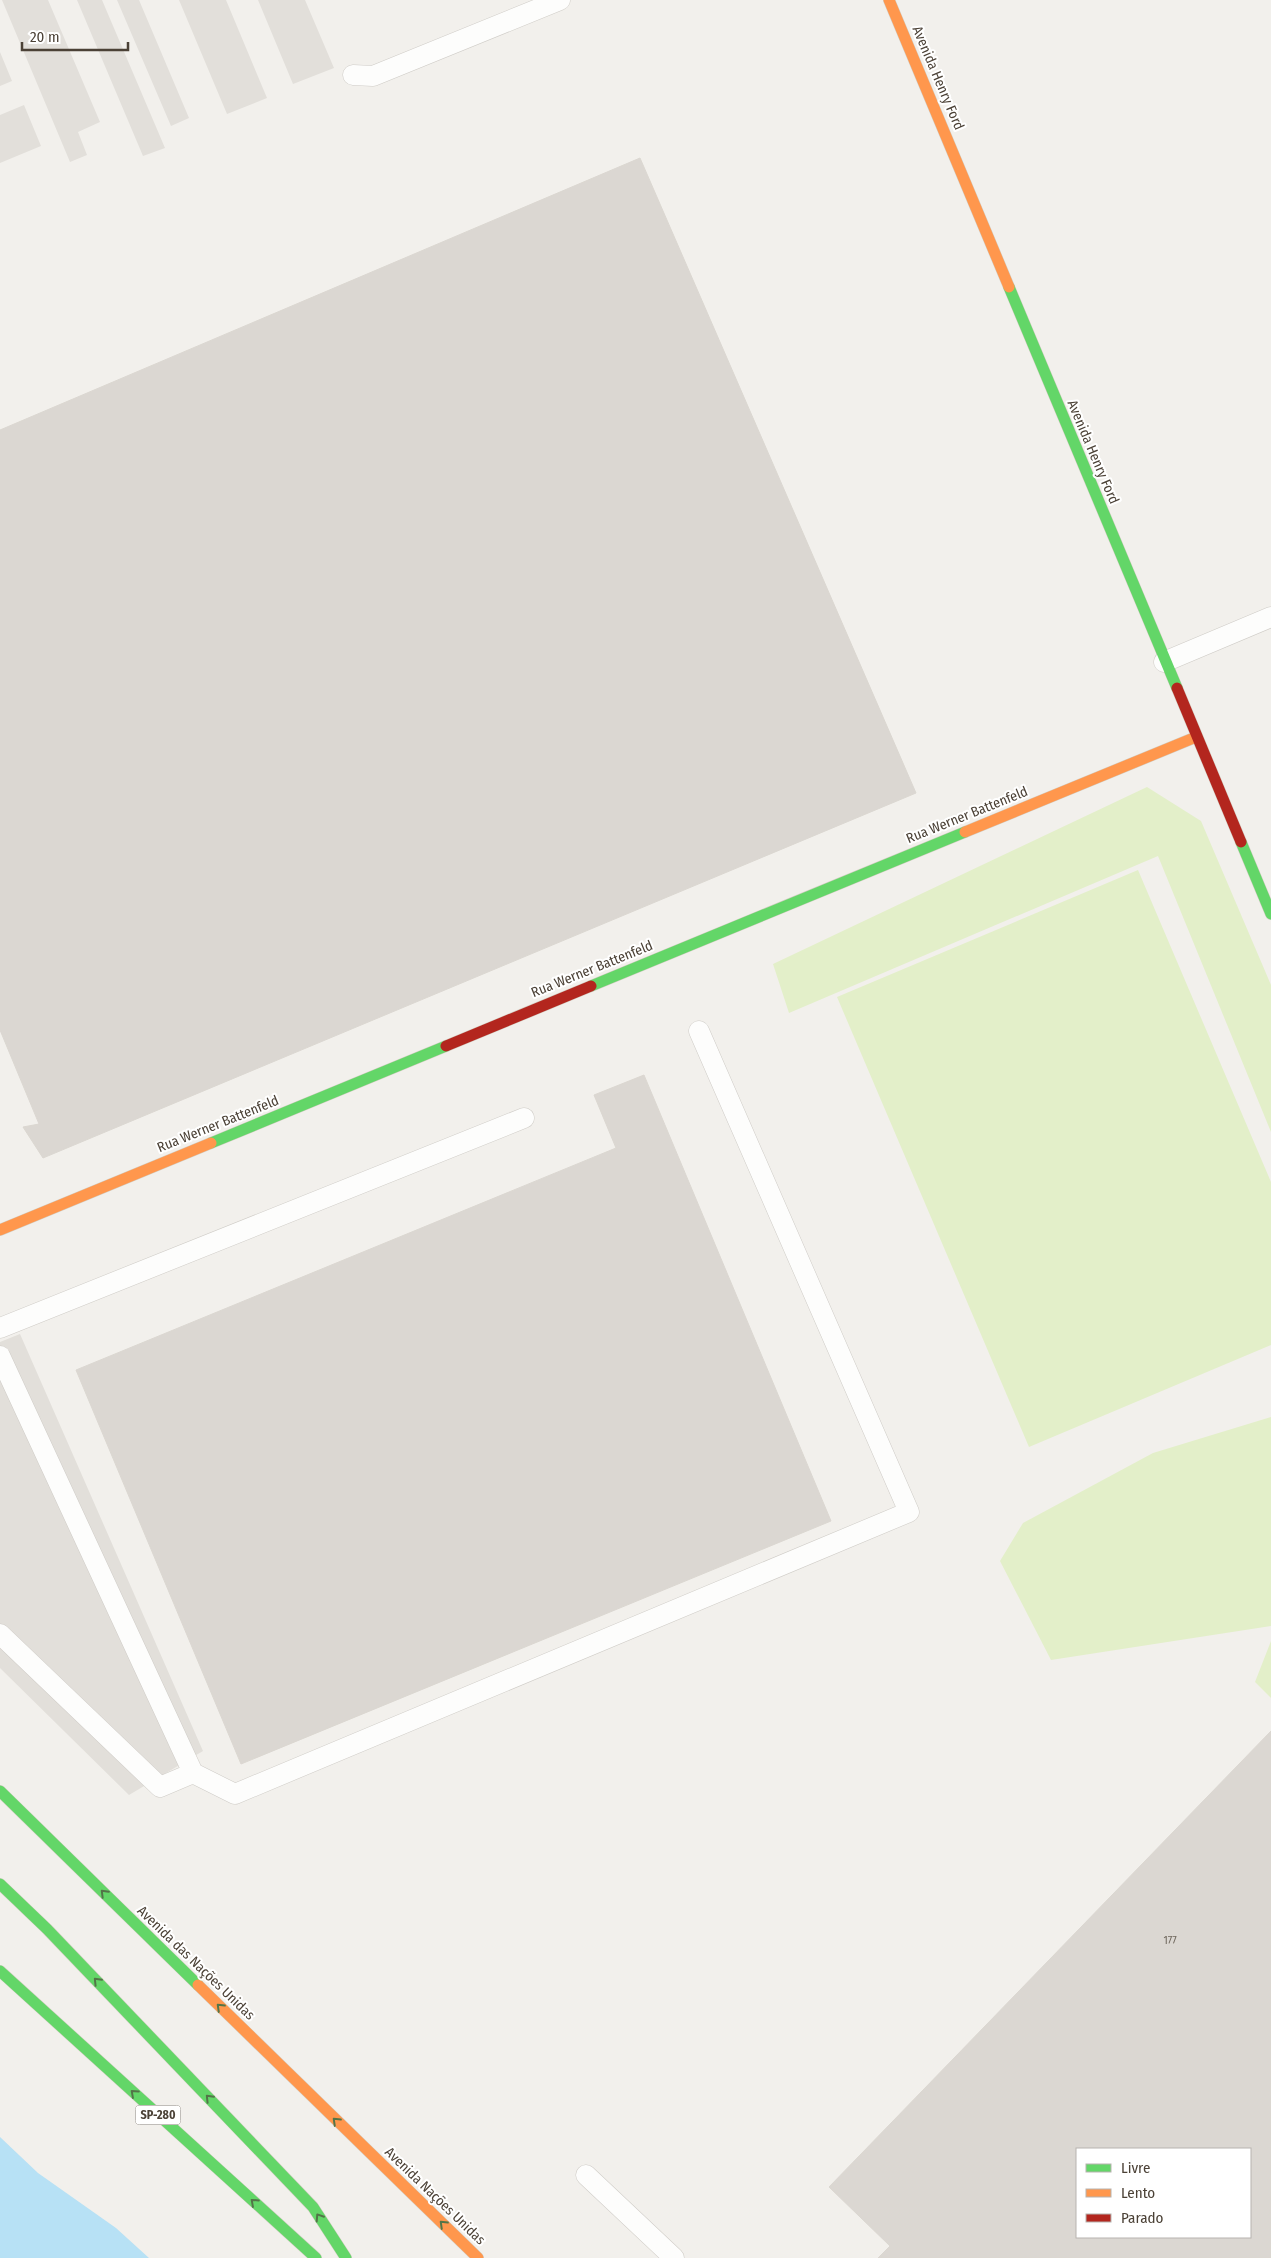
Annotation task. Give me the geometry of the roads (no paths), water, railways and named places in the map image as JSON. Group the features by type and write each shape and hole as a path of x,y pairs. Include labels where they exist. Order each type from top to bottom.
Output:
{"main road":[{"name":"Avenida Henry Ford","path":"890,0 1164,662 1271,914"},
{"name":"Rua Werner Battenfeld","path":"0,1230 1196,737"},
{"name":"Avenida das Nações Unidas","path":"0,1791 371,2155"},
{"path":"0,1884 47,1929 313,2207 346,2258"},
{"name":"SP-280","path":"0,1971 316,2258"},
{"name":"Avenida Nações Unidas","path":"371,2155 478,2258"}],"lane":[{"path":"353,75 374,76 560,0"},
{"path":"1164,662 1271,617"},
{"path":"0,1356 193,1772 235,1794 909,1512 699,1031"},
{"path":"0,1328 524,1118"},
{"path":"0,1634 160,1787 193,1772"},
{"path":"586,2175 674,2258"}],"water":[{"path":"0,2137 38,2173 116,2228 149,2258 0,2258"}]}
